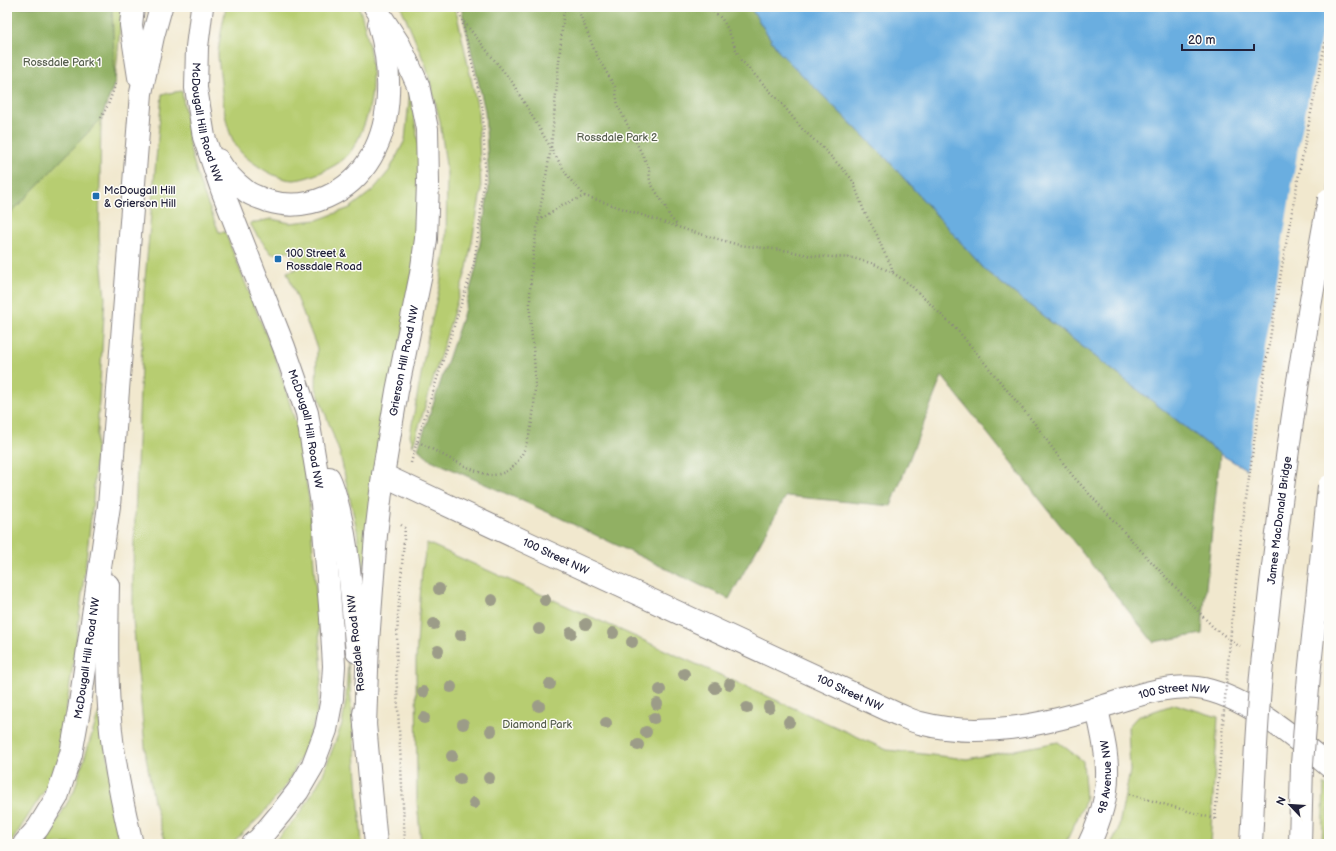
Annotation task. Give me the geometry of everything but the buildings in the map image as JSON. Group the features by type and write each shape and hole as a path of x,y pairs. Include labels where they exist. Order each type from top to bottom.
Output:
{"main road":[{"path":"133,7 131,25 141,93"},
{"name":"McDougall Hill Road NW","path":"24,844 38,828 57,798 71,754 108,506 141,93 153,36 161,7"},
{"name":"McDougall Hill Road NW","path":"202,7 197,47 196,88 204,137 222,190 269,308 307,413 314,448 322,504 332,631 334,666 332,698 326,730 312,767 298,791 260,838 252,844"},
{"path":"204,137 226,174 246,192 262,199 292,205 306,204 332,195 344,188 359,174 371,157 379,140 387,105 388,88 385,45 375,7"},
{"name":"Grierson Hill Road NW","path":"365,726 372,576 383,475 397,390 421,274 426,239 428,182 427,128 418,86 399,44 375,7"},
{"name":"James MacDonald Bridge","path":"1251,844 1262,666 1290,432 1302,351 1329,199"},
{"name":"Rossdale Road NW","path":"314,448 332,484 346,544 376,844"},
{"name":"100 Street NW","path":"383,475 868,701 920,723 964,730 1010,728 1036,724 1097,708 1148,692 1182,687 1194,687 1205,689 1232,699 1265,717 1287,732 1329,766"},
{"path":"1300,844 1302,764 1309,675 1329,486"},
{"path":"108,506 107,654 111,730 124,814 132,844"},
{"name":"98 Avenue NW","path":"1089,844 1104,802 1107,782 1106,762 1097,708"}],"path":[{"path":"414,452 474,264 480,221 484,170 482,109 462,20 457,7"},
{"path":"417,441 472,469 492,475 507,471 514,466 521,457 527,443 534,402 535,378 530,318 530,298 538,221 551,148 564,7"},
{"path":"577,7 596,54 615,87 618,106 648,168 650,182 670,217 679,227"},
{"path":"707,7 720,17 741,60 783,105 802,130 824,149 851,178 864,212 877,235 891,265 893,273"},
{"path":"462,20 512,82 568,178 585,196 738,245 790,251 810,256 853,258 874,264 893,273 908,283 960,333 1035,424 1072,474 1144,555 1214,628 1246,651"},
{"path":"1123,793 1215,819 1240,548 1254,442 1271,328 1295,192 1329,26"},
{"path":"538,221 558,207 585,196"},
{"path":"405,528 398,614 396,670 406,844"}],"green space":[{"name":"Rossdale Park 1","path":"7,7 122,7 115,82 101,119 99,237 105,298 93,501 76,644 57,771 12,841 7,844"},
{"path":"7,7 112,7 115,82 101,119 7,217"},
{"path":"226,7 359,7 370,51 372,66 371,96 369,111 359,138 352,150 342,161 314,175 289,180 275,176 266,171 240,151 234,143 227,123 218,60"},
{"path":"401,7 453,7 457,15 478,110 481,192 467,268 413,446 410,435 428,336 440,285 446,243 447,173 440,121 426,66"},
{"name":"Rossdale Park 2","path":"461,7 750,7 779,52 886,158 987,272 1220,454 1202,634 1153,642 942,376 891,506 786,496 729,599 556,516 429,459 418,449 463,315 476,268 489,187 485,111"},
{"path":"182,91 190,149 201,187 219,232 225,232 278,365 296,424 309,498 322,673 316,717 303,753 287,784 260,817 231,844 166,844 154,802 146,757 133,620 133,567 144,290 162,94"},
{"path":"410,91 422,167 421,221 364,570 361,569 357,530 340,454 316,388 317,348 287,272 297,269 295,260 288,251 272,254 256,234 250,223 272,219 290,223 317,220 350,208 373,190 389,171 405,140"},
{"name":"Diamond Park","path":"427,543 887,750 967,759 1058,742 1083,761 1086,800 1065,844 421,844 417,802 416,660 422,570"},
{"path":"348,661 362,844 272,844 301,812 322,777 342,724 346,700"},
{"path":"1175,704 1218,717 1210,844 1111,844 1118,830 1130,771 1128,727 1137,717"},
{"path":"99,712 125,844 44,844 74,791"},
{"path":"1324,784 1329,788 1329,844 1322,844"}],"water":[{"path":"750,7 1329,7 1329,517 1220,454 987,272 886,158 779,52"}],"pier":[{"path":"1327,7 1329,7 1329,519 1246,472 1298,148"}],"place":[{"name":"McDougall Hill & Grierson Hill","path":"96,196"},
{"name":"100 Street & Rossdale Road","path":"278,259"}]}
